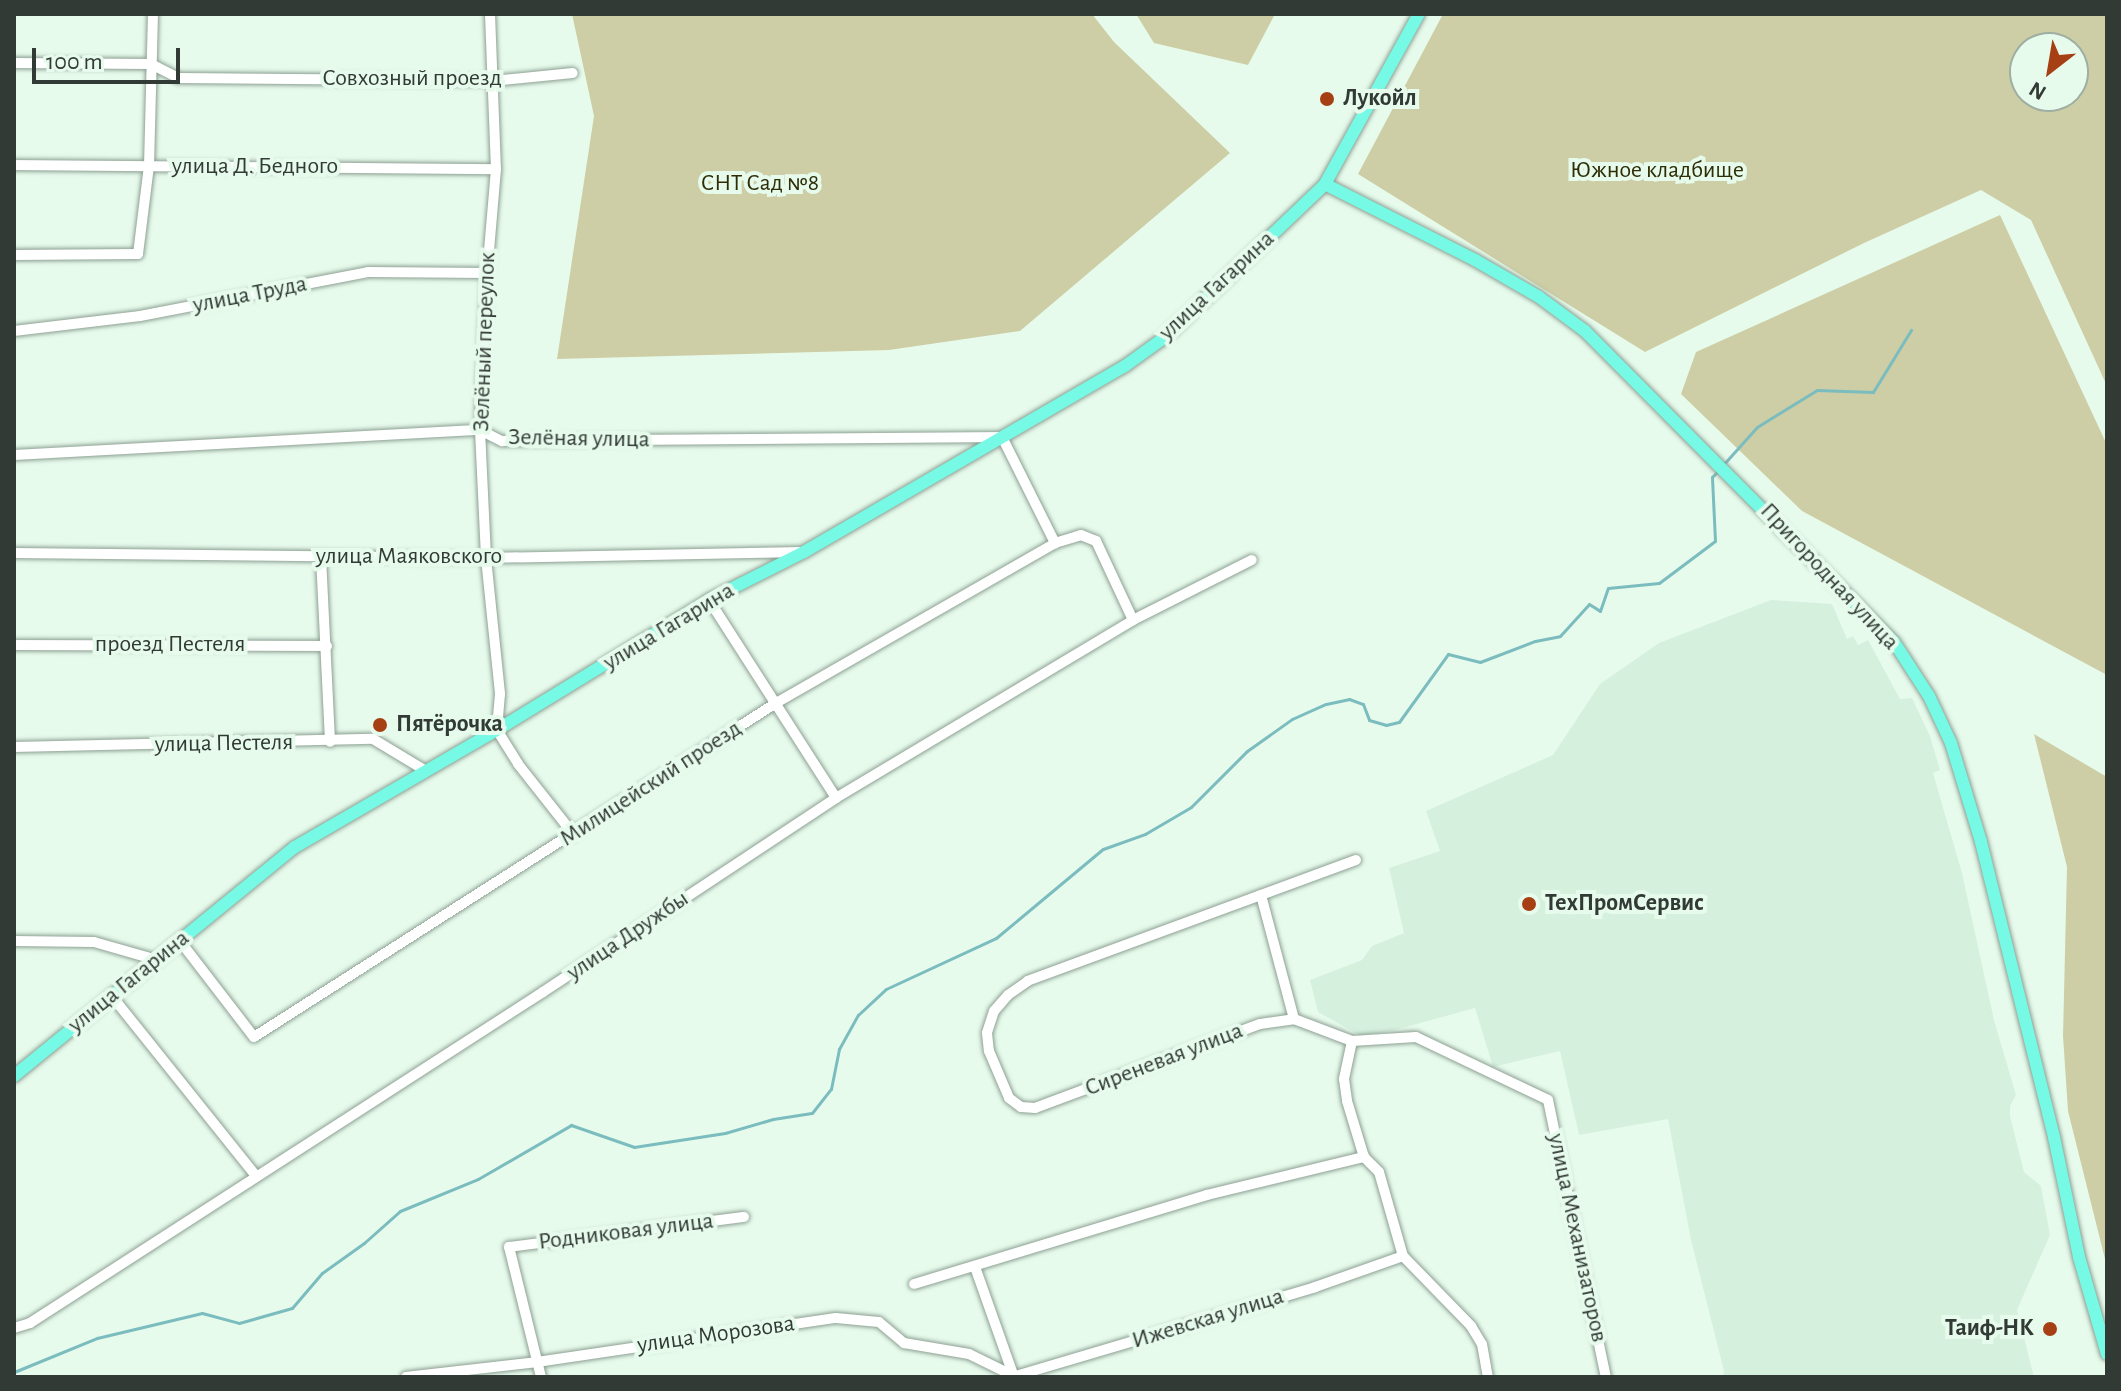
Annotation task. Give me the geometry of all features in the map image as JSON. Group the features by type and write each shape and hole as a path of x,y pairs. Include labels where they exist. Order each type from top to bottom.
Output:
{"main road":[{"name":"улица Гагарина","path":"14,1076 295,847 497,730 709,600 804,552 1125,366 1164,338 1325,184 1419,14"},
{"name":"Пригородная улица","path":"1325,184 1475,260 1539,297 1585,331 1894,642 1929,696 1951,743 2054,1137 2079,1257 2107,1354"}],"street":[{"path":"14,255 138,254 149,166 153,14"},
{"name":"Зелёный переулок","path":"490,14 496,169 487,273 480,430 486,558 500,694 497,730"},
{"name":"Совхозный проезд","path":"14,63 151,64 178,78 492,81 573,73"},
{"name":"улица Д. Бедного","path":"14,165 496,169"},
{"name":"улица Труда","path":"14,331 140,316 368,272 487,273"},
{"name":"Зелёная улица","path":"14,455 480,430 502,441 1002,437"},
{"path":"1002,437 1055,543 1081,535 1096,541 1133,620"},
{"name":"Милицейский проезд","path":"180,941 254,1037 776,703 1055,543"},
{"name":"улица Маяковского","path":"14,553 486,558 804,552"},
{"path":"321,557 330,742"},
{"name":"улица Дружбы","path":"14,1328 30,1323 543,992 836,798 1133,620 1252,560"},
{"path":"709,600 836,798"},
{"name":"проезд Пестеля","path":"14,645 327,646"},
{"path":"497,730 518,764 574,835"},
{"name":"улица Пестеля","path":"14,747 373,739 426,771"},
{"path":"1356,860 1261,895 1294,1019 1352,1041 1344,1079 1364,1157 1379,1172 1403,1256 1471,1326 1482,1344 1488,1377"},
{"name":"Сиреневая улица","path":"1261,895 1028,981 1008,995 994,1011 987,1033 989,1051 1009,1098 1021,1107 1035,1108 1260,1024 1294,1019"},
{"path":"14,941 94,942 157,960"},
{"path":"111,995 255,1175"},
{"name":"улица Механизаторов","path":"1352,1041 1416,1037 1548,1100 1606,1377"},
{"path":"914,1284 1207,1195 1364,1157"},
{"name":"Родниковая улица","path":"537,1362 509,1247 744,1217"},
{"name":"Ижевская улица","path":"1013,1377 1315,1287 1403,1256"},
{"path":"975,1267 1013,1377"},
{"name":"улица Морозова","path":"406,1377 537,1362 836,1318 879,1322 904,1343 969,1354 1013,1377"},
{"path":"537,1362 541,1377"}],"shaded area":[{"path":"1771,600 1832,604 1847,639 1853,636 1858,645 1868,640 1900,699 1912,698 1930,736 1940,770 1933,773 1962,873 1994,1020 2016,1095 2010,1106 2010,1116 2024,1172 2041,1186 2050,1235 2017,1310 2034,1377 1723,1377 1691,1240 1668,1119 1579,1135 1560,1051 1493,1067 1475,1008 1361,1036 1318,1012 1310,980 1362,960 1372,946 1404,933 1389,868 1440,851 1426,811 1553,755 1600,684 1659,643"}],"green space":[{"name":"СНТ Сад №8","path":"572,14 1092,14 1114,42 1230,153 1020,331 889,350 557,359 594,116"},
{"path":"1136,14 1275,14 1248,65 1154,43"},
{"name":"Южное кладбище","path":"1443,14 2107,14 2107,386 2031,220 1981,190 1864,243 1645,352 1358,174"},
{"path":"2000,215 2107,445 2107,675 1802,511 1681,394 1696,352"},
{"path":"2034,734 2107,777 2107,1267 2068,1111 2063,1036 2067,867"}],"waterway":[{"path":"1722,466 1757,427 1817,390 1873,392 1911,330"},
{"path":"14,1372 97,1338 202,1313 239,1323 292,1308 322,1273 364,1243 400,1211 478,1179 571,1125 634,1147 725,1133 773,1119 812,1113 831,1089 839,1049 858,1015 886,989 996,938 1103,849 1145,834 1191,807 1247,751 1292,719 1326,704 1349,699 1363,704 1369,720 1386,725 1399,722 1448,654 1480,662 1535,641 1560,636 1589,604 1600,611 1608,588 1659,583 1715,541 1712,477 1717,472"}],"place":[{"name":"Лукойл","path":"1327,99"},
{"name":"Пятёрочка","path":"380,725"},
{"name":"ТехПромСервис","path":"1529,904"},
{"name":"Таиф-НК","path":"2050,1329"}]}
